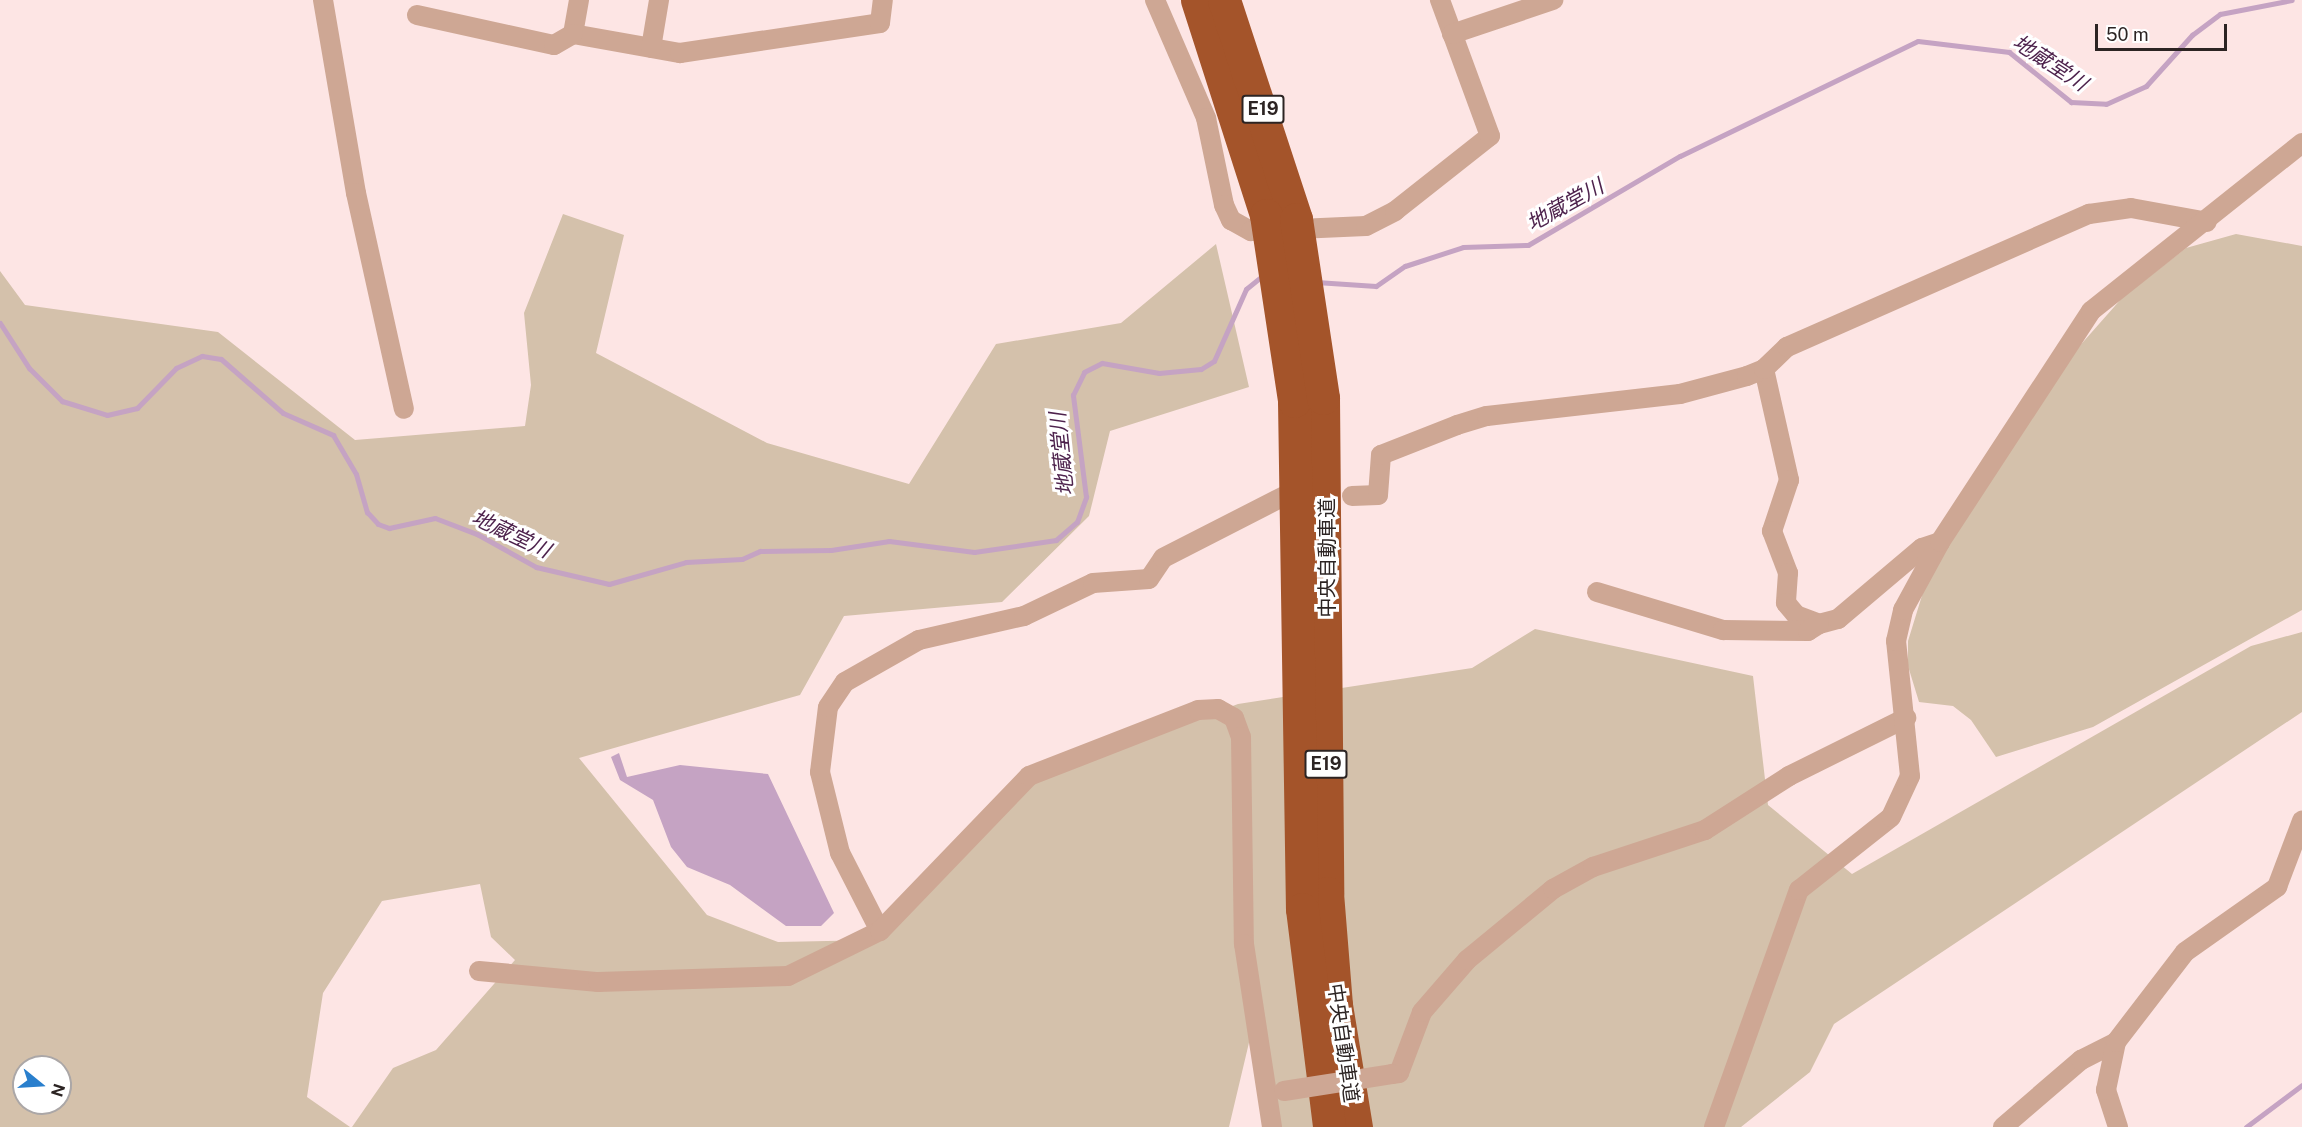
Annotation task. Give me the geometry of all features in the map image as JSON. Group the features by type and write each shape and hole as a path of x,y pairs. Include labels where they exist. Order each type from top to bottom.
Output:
{"highway":[{"name":"中央自動車道","path":"1197,0 1281,217"},
{"name":"中央自動車道","path":"1224,0 1281,217 1309,399 1327,893 1336,1005 1356,1127"},
{"name":"中央自動車道","path":"1309,399 1302,909 1329,1127"}],"street":[{"path":"323,0 356,193 404,409"},
{"path":"573,34 579,0"},
{"path":"651,48 659,0"},
{"path":"417,15 554,45 573,34 680,53 880,23 883,0"},
{"path":"1155,0 1206,118 1224,205 1232,220 1251,231 1366,226 1395,211 1490,135 1440,0"},
{"path":"1452,34 1553,0"},
{"path":"1714,1127 1799,890 1891,817 1910,776 1906,718 1896,641 1903,610 1940,542 2091,311 2207,222 2302,143"},
{"path":"1352,496 1378,495 1381,455 1457,425 1487,416 1680,394 1764,369 1787,347 2090,214 2131,208 2207,222"},
{"path":"1764,369 1789,480 1772,531 1788,573 1786,603 1796,615 1819,624"},
{"path":"880,932 840,853 820,771 828,707 845,682 919,640 1024,616 1093,583 1149,579 1163,558 1284,496"},
{"path":"1597,592 1723,630 1808,631 1819,624 1838,619 1922,548 1940,542"},
{"path":"479,972 598,982 752,981 788,976 880,932 1029,776 1198,710 1218,709 1234,718 1241,737 1244,944 1265,1096 1272,1127"},
{"path":"1265,1096 1399,1072 1422,1012 1467,960 1553,890 1593,867 1705,830 1789,776 1906,718"},
{"path":"2118,1127 2106,1090 2116,1042 2184,952 2277,887 2302,821"},
{"path":"2003,1127 2081,1060 2116,1042"}],"shaded area":[{"path":"563,214 624,235 596,353 767,443 909,484 996,344 1121,323 1216,244 1249,387 1110,431 1089,516 1002,602 844,616 800,695 579,758 707,915 778,942 876,940 1027,784 1238,704 1472,668 1535,629 1753,676 1768,805 1852,874 2251,646 2302,632 2302,712 1834,1024 1810,1072 1741,1127 1276,1127 1252,1030 1229,1127 352,1127 393,1068 436,1050 515,960 491,937 480,884 382,901 323,993 307,1097 350,1127 0,1127 0,271 25,305 218,332 355,440 525,426 531,385 524,313"},
{"path":"2236,234 2302,246 2302,610 2093,727 1996,757 1971,720 1953,706 1919,702 1908,666 1908,641 1924,589 1952,530 2053,376 2122,298 2186,248"},
{"path":"619,753 627,777 680,765 768,774 834,913 821,926 786,926 730,885 687,867 671,847 653,800 620,780 611,757"}],"waterway":[{"name":"地蔵堂川","path":"1316,282 1376,286 1405,266 1463,247 1528,245 1680,156 1918,41 2009,52 2071,102 2106,104 2146,86 2192,35 2220,14 2292,0"},
{"name":"地蔵堂川","path":"0,323 29,368 62,401 107,415 137,408 176,368 202,356 221,359 283,413 333,435 356,474 367,512 378,524 389,528 435,518 477,534 536,567 609,584 686,562 742,559 760,551 831,550 889,541 974,552 1056,540 1077,522 1086,497 1073,395 1084,372 1102,363 1159,373 1201,369 1214,361 1246,289 1263,275"},
{"path":"2246,1127 2302,1085"}]}
